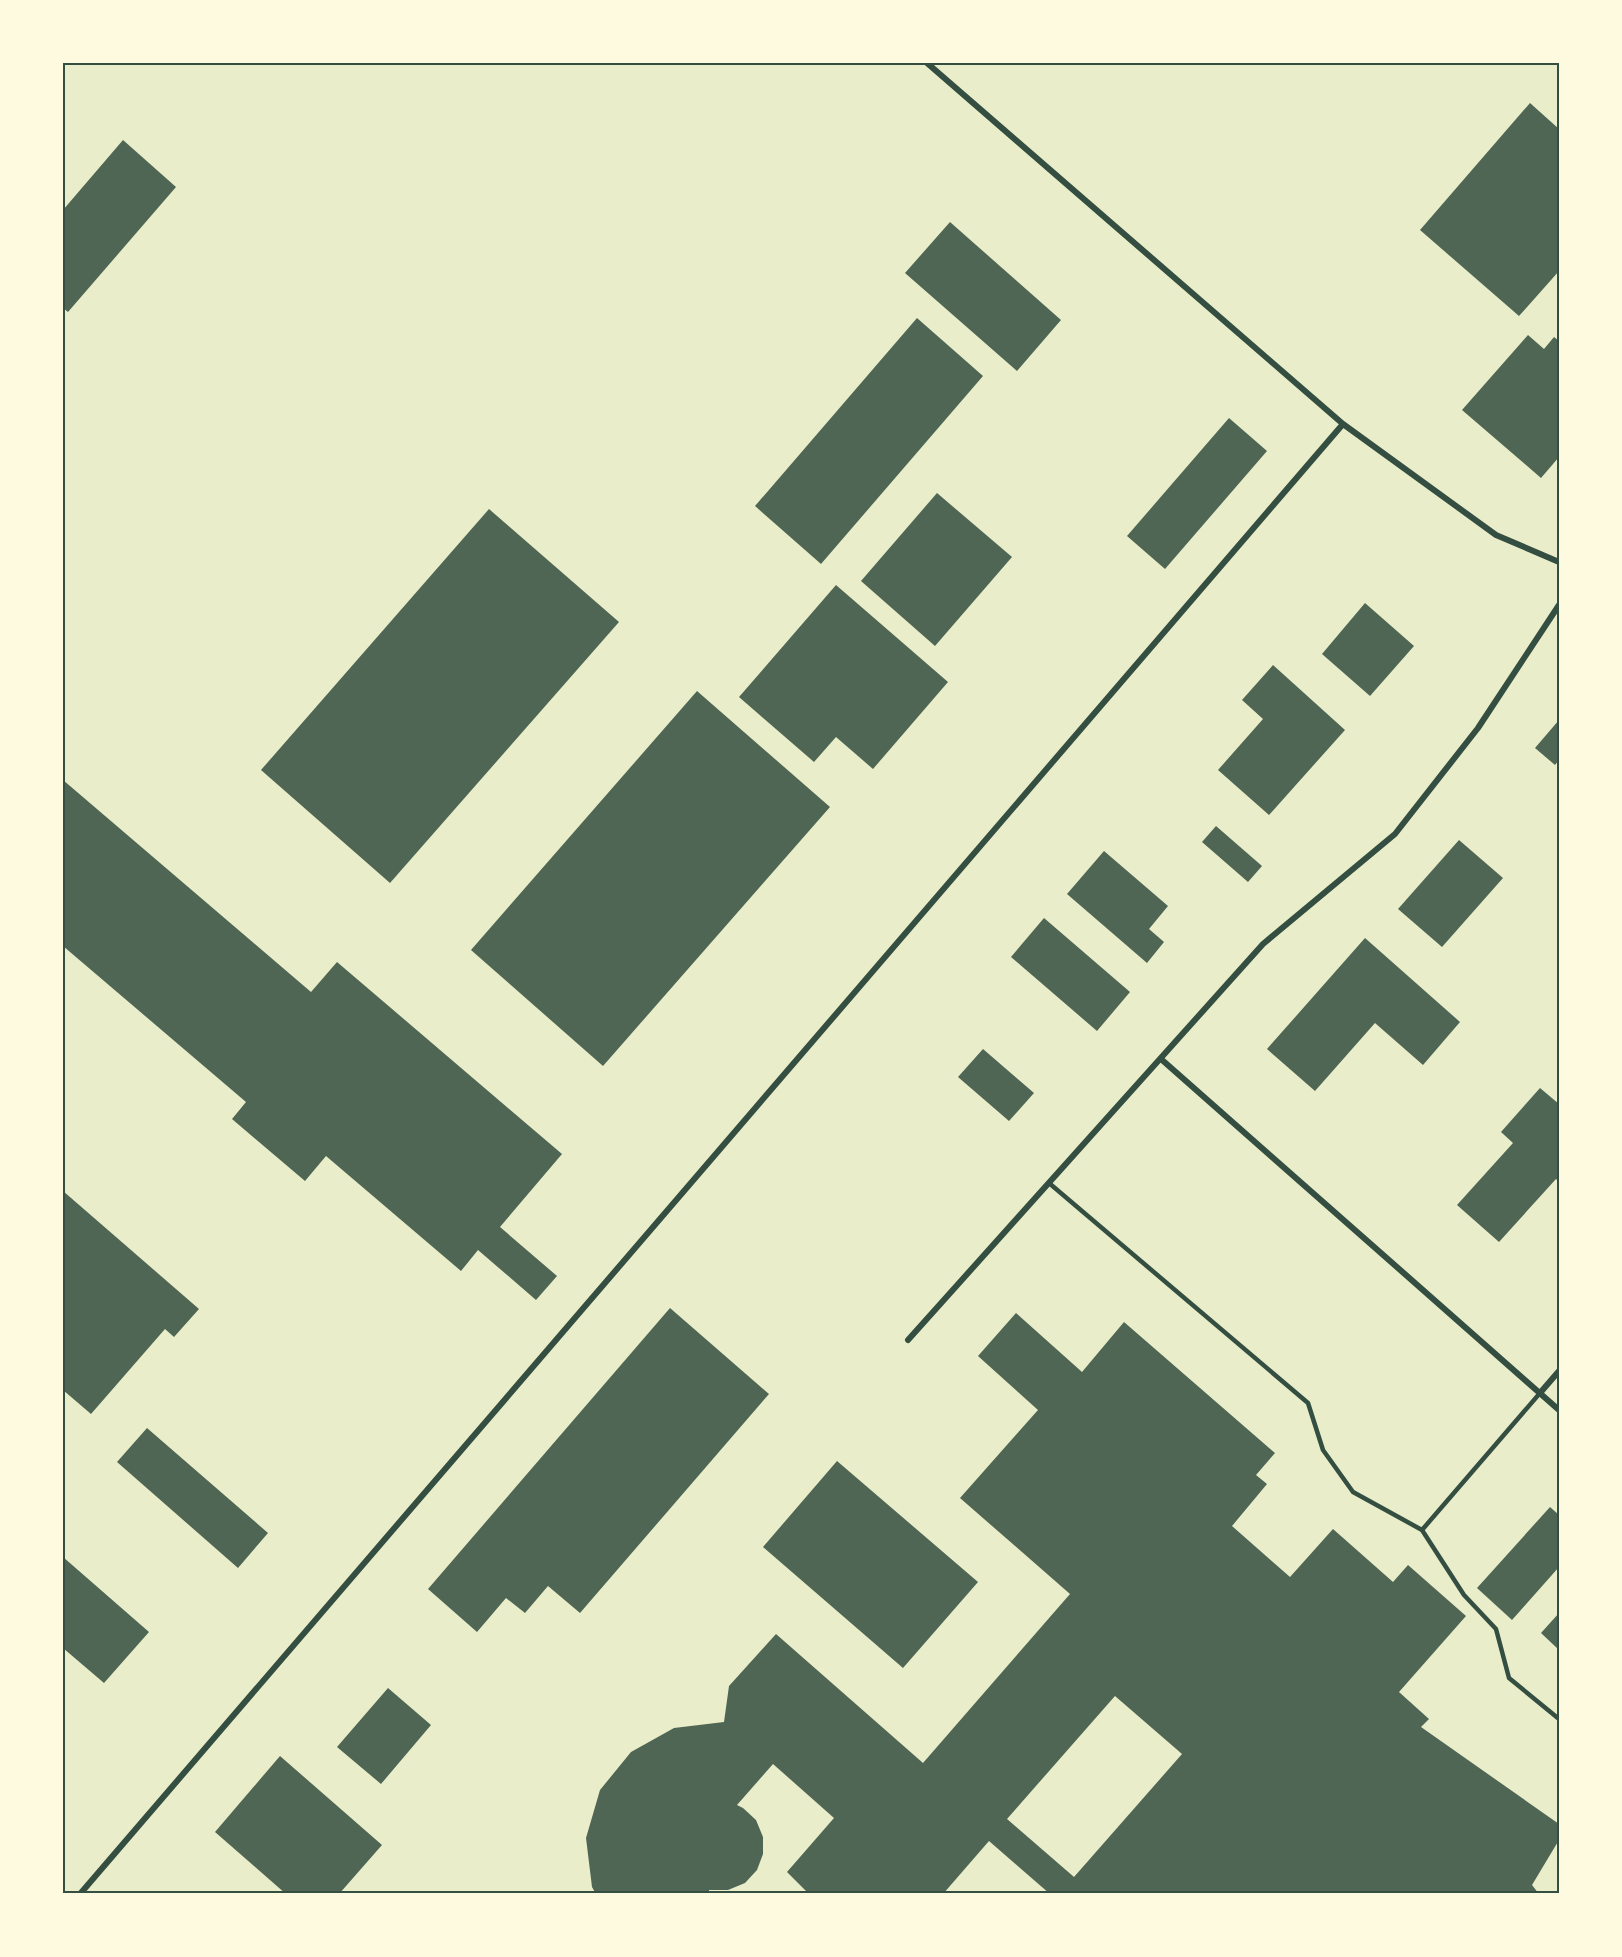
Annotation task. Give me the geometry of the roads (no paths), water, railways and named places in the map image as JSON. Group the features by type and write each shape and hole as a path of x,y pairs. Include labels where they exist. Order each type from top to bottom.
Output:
{"street":[{"path":"927,63 1343,424 1496,535 1559,562"},
{"path":"80,1894 1343,424"},
{"path":"908,1340 1263,944 1395,834 1478,728 1559,605"},
{"path":"1161,1059 1559,1410"},
{"path":"1540,1393 1559,1371"}],"lane":[{"path":"1049,1183 1308,1403 1323,1450 1353,1492 1422,1530 1464,1595 1496,1629 1509,1678 1559,1719"},
{"path":"1422,1530 1540,1393"}]}
